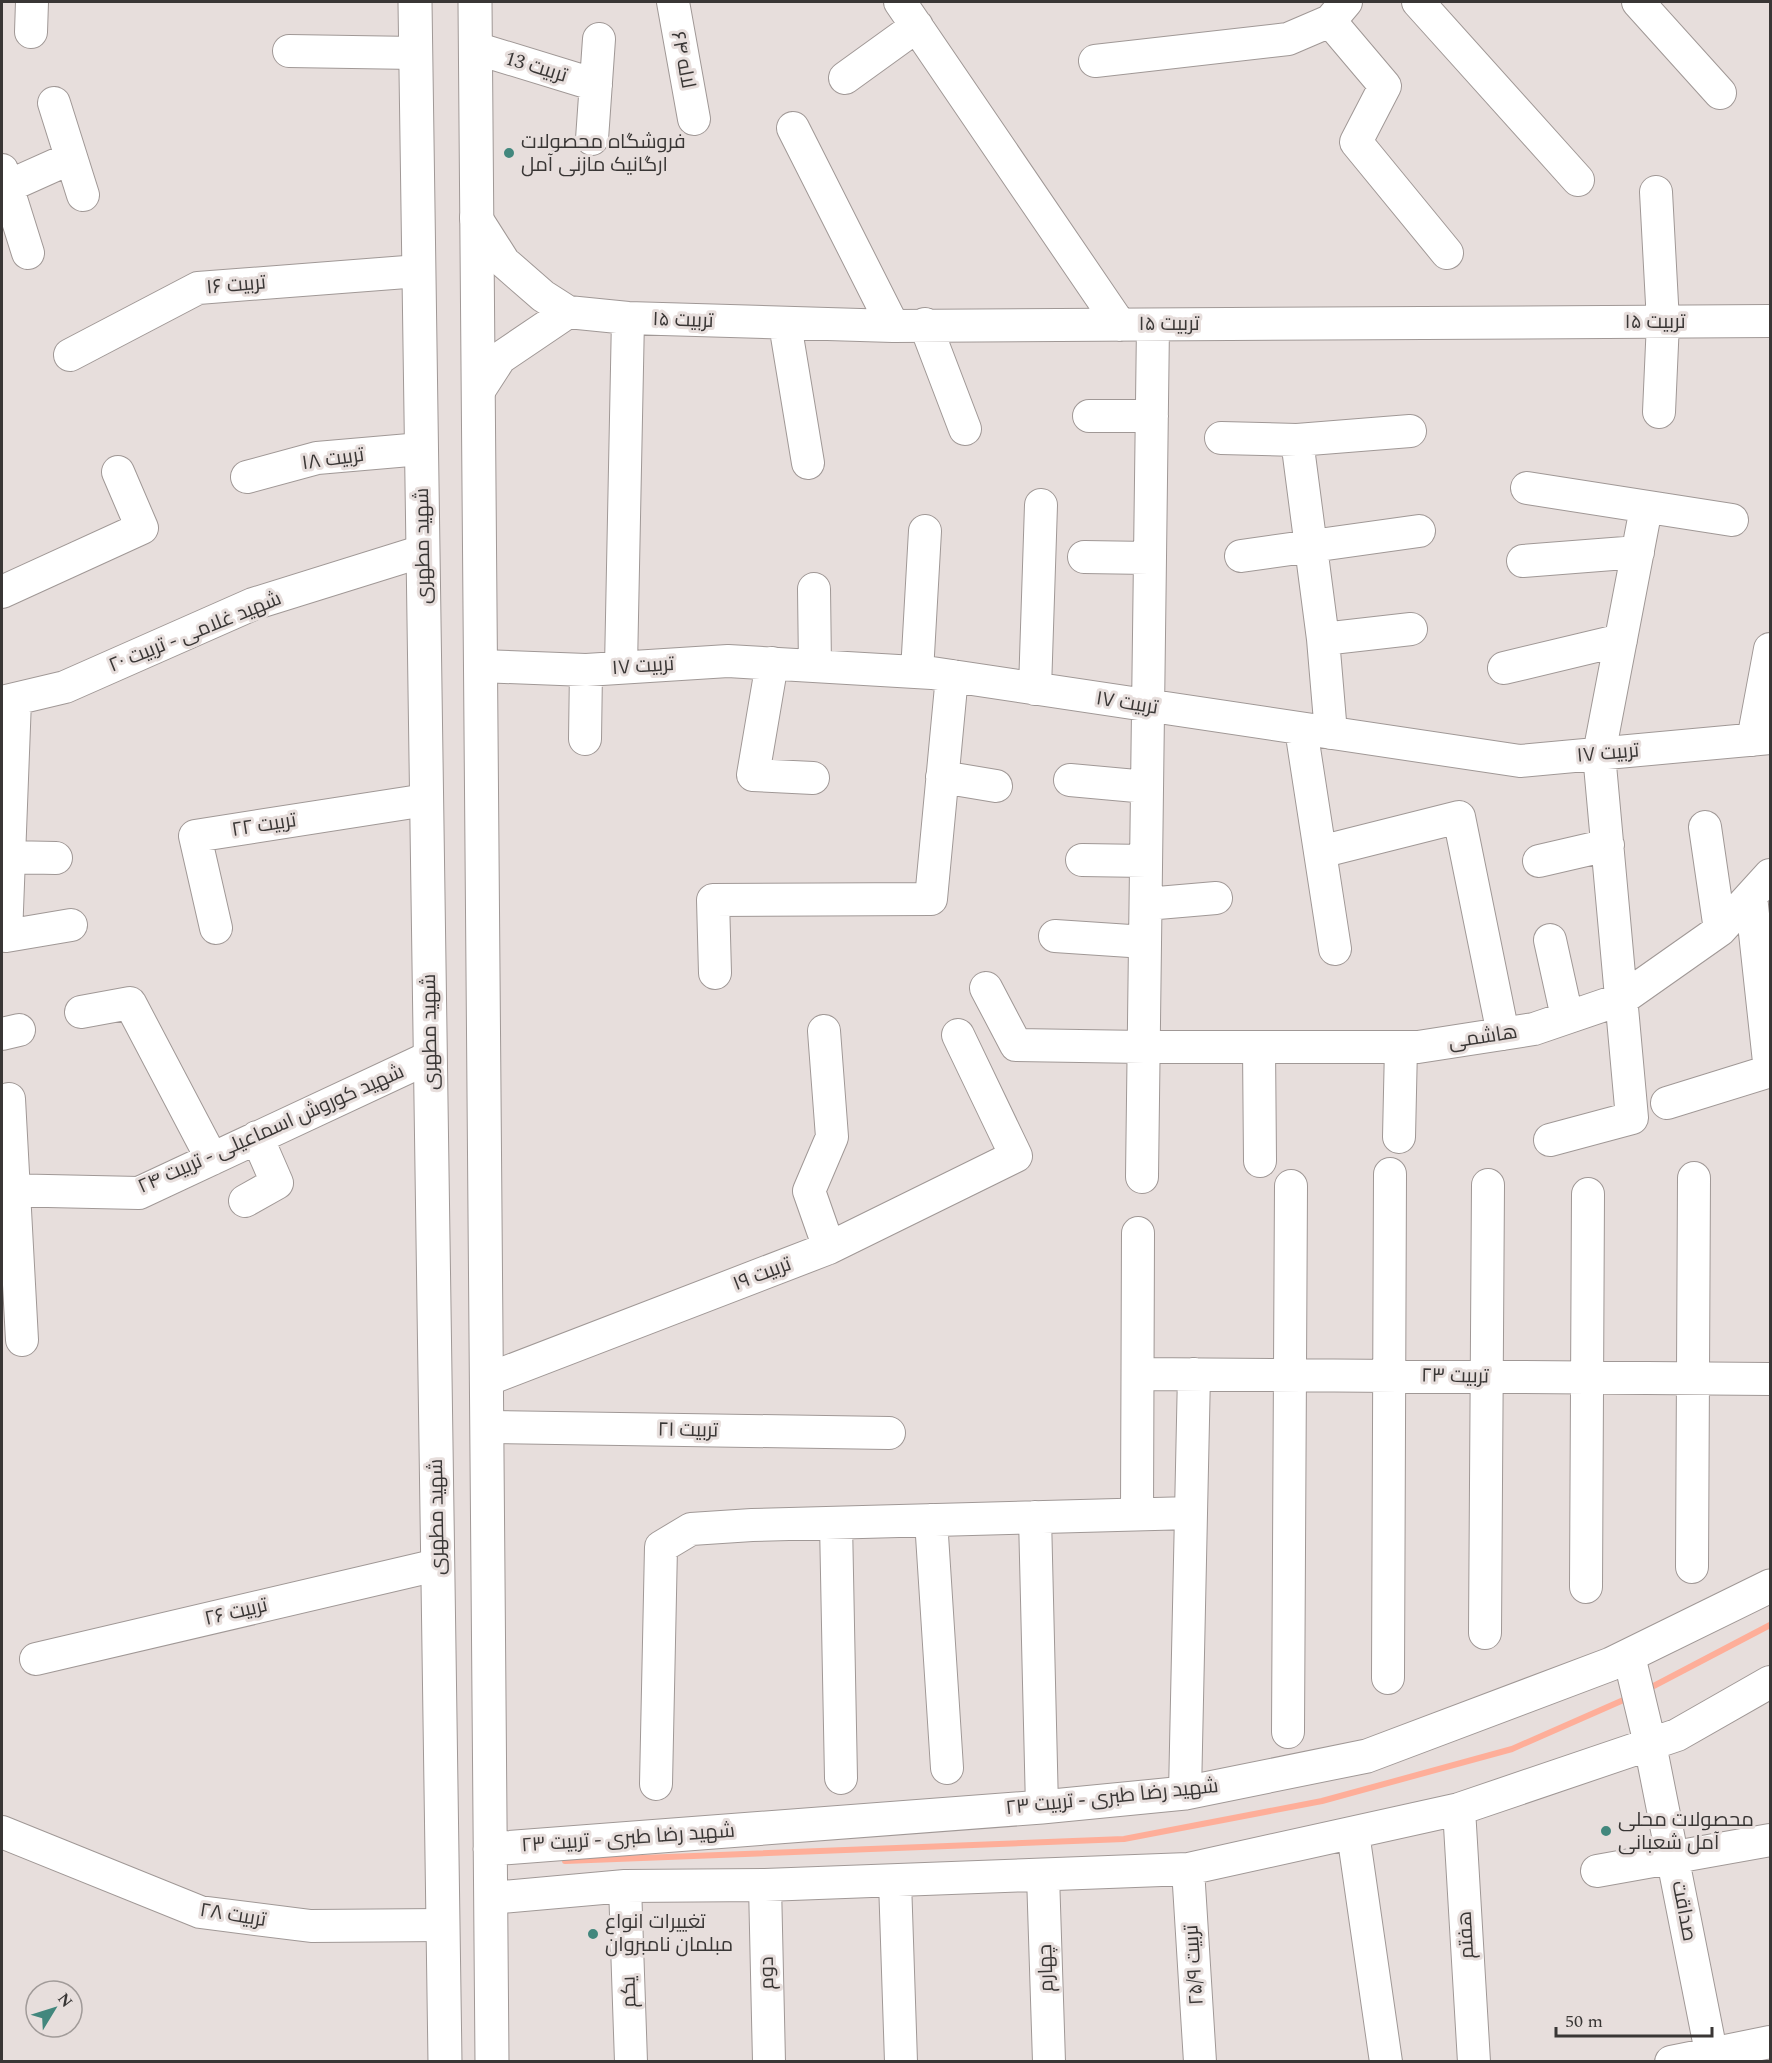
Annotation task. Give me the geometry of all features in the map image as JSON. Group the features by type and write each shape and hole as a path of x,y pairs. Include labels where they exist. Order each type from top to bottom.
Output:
{"main road":[{"name":"شهید مطهری","path":"415,2 445,2061"},
{"path":"475,2 492,2061"},
{"path":"432,1217 485,1217"},
{"name":"شهید رضا طبری - تربیت ۲۳","path":"490,1849 1042,1807 1185,1793 1367,1756 1629,1656 1770,1586"}],"street":[{"path":"31,32 32,2"},
{"name":"لاله ۶۴","path":"673,2 694,118"},
{"path":"1418,2 1578,180"},
{"path":"1638,2 1720,93"},
{"path":"1095,61 1288,39 1338,11 1386,86 1356,142 1447,253"},
{"path":"845,78 908,14 1120,325"},
{"path":"592,139 599,39"},
{"name":"تربیت 13","path":"475,48 596,86"},
{"path":"289,51 416,53"},
{"path":"54,103 83,195"},
{"path":"793,128 893,326"},
{"path":"28,253 4,182 71,158"},
{"path":"1656,192 1663,322 1659,412"},
{"name":"تربیت ۱۵","path":"476,218 504,262 537,291 568,312 628,318 893,326 925,324 1153,325 1770,321"},
{"name":"تربیت ۱۶","path":"70,356 198,288 418,271"},
{"path":"478,392 500,358 568,312"},
{"path":"621,667 628,318"},
{"path":"785,324 808,463"},
{"path":"925,324 964,429"},
{"path":"1142,1177 1153,325"},
{"path":"1089,416 1152,416"},
{"path":"1221,438 1297,440 1410,431"},
{"path":"1297,440 1323,639 1331,733"},
{"name":"تربیت ۱۸","path":"247,477 317,458 421,449"},
{"path":"2,592 142,528 118,472"},
{"path":"1527,488 1732,520"},
{"path":"1035,689 1041,505"},
{"path":"1550,1140 1632,1118 1599,754 1646,508"},
{"path":"917,672 925,531"},
{"path":"1240,556 1419,531"},
{"name":"شهید غلامی - تربیت ۲۰","path":"8,701 65,687 253,604 423,551"},
{"path":"1523,561 1638,552"},
{"path":"1084,557 1149,558"},
{"path":"814,590 815,666"},
{"path":"1323,639 1412,629"},
{"path":"1504,668 1621,640"},
{"path":"1762,739 1770,649"},
{"name":"تربیت ۱۷","path":"480,666 586,670 728,661 917,672 1520,761 1762,739"},
{"path":"772,663 753,775 813,778"},
{"path":"585,739 586,670"},
{"path":"715,973 713,900 931,899 952,676"},
{"path":"8,701 6,936 70,925"},
{"path":"1301,729 1335,949"},
{"path":"942,777 996,786"},
{"path":"1070,780 1147,787"},
{"name":"تربیت ۲۲","path":"216,928 195,836 426,800"},
{"path":"1320,852 1459,817 1503,1034"},
{"path":"1705,826 1720,930"},
{"path":"1539,861 1608,845"},
{"path":"7,857 56,858"},
{"path":"1082,860 1146,861"},
{"path":"1667,1103 1770,1071 1761,885"},
{"name":"هاشمی","path":"986,988 1017,1045 1418,1047 1534,1029 1622,999 1720,930 1761,885"},
{"path":"1146,904 1216,898"},
{"path":"1055,936 1145,942"},
{"path":"1550,940 1567,1017"},
{"path":"81,1012 130,1003 212,1159"},
{"path":"824,1031 832,1137 810,1191 829,1248"},
{"name":"تربیت ۱۹","path":"486,1380 829,1248 1016,1156 958,1035"},
{"path":"1259,1047 1260,1161"},
{"path":"1400,1137 1401,1047"},
{"name":"شهید کوروش اسماعیلی - تربیت ۲۴","path":"8,1190 139,1193 430,1057"},
{"path":"9,1099 8,1190 22,1340"},
{"path":"245,1201 277,1183 257,1137"},
{"path":"1388,1678 1390,1174"},
{"path":"1692,1567 1694,1178"},
{"path":"1288,1732 1291,1185"},
{"path":"1485,1633 1488,1185"},
{"path":"1586,1587 1588,1194"},
{"path":"1137,1514 1138,1233"},
{"name":"تربیت ۲۳","path":"1139,1374 1770,1379"},
{"path":"1185,1793 1194,1374"},
{"name":"تربیت ۲۱","path":"487,1427 889,1433"},
{"path":"656,1784 661,1547 691,1529 1191,1513"},
{"path":"1035,1517 1042,1807"},
{"path":"931,1520 947,1768"},
{"path":"836,1523 841,1778"},
{"name":"تربیت ۲۶","path":"36,1659 437,1565"},
{"name":"صداقت","path":"1629,1656 1650,1744 1713,2057"},
{"path":"491,1898 625,1886 765,1885 1188,1869 1459,1809 1677,1735 1770,1682"},
{"name":"هفتم","path":"1459,1809 1474,2061"},
{"name":"تربیت ۲۸","path":"2,1832 200,1912 311,1926 443,1925"},
{"path":"1353,1833 1386,2061"},
{"path":"1597,1871 1770,1840"},
{"name":"تربیت ۲۵/۹","path":"1188,1869 1200,2061"},
{"name":"چهارم","path":"1043,1875 1049,2061"},
{"path":"895,1881 902,2061"},
{"name":"دوم","path":"765,1885 769,2061"},
{"name":"یکم","path":"625,1886 631,2061"},
{"path":"1671,2061 1713,2057 1770,2042"}],"waterway":[{"path":"1646,1690 1770,1625"},
{"path":"565,1861 1124,1839 1322,1801 1512,1749 1628,1698"}],"place":[{"name":"فروشگاه محصولات ارگانیک مازنی آمل","path":"509,153"},
{"name":"محصولات محلی آمل شعبانی","path":"1606,1831"},
{"name":"تغییرات انواع مبلمان نامبروان","path":"593,1934"}]}
